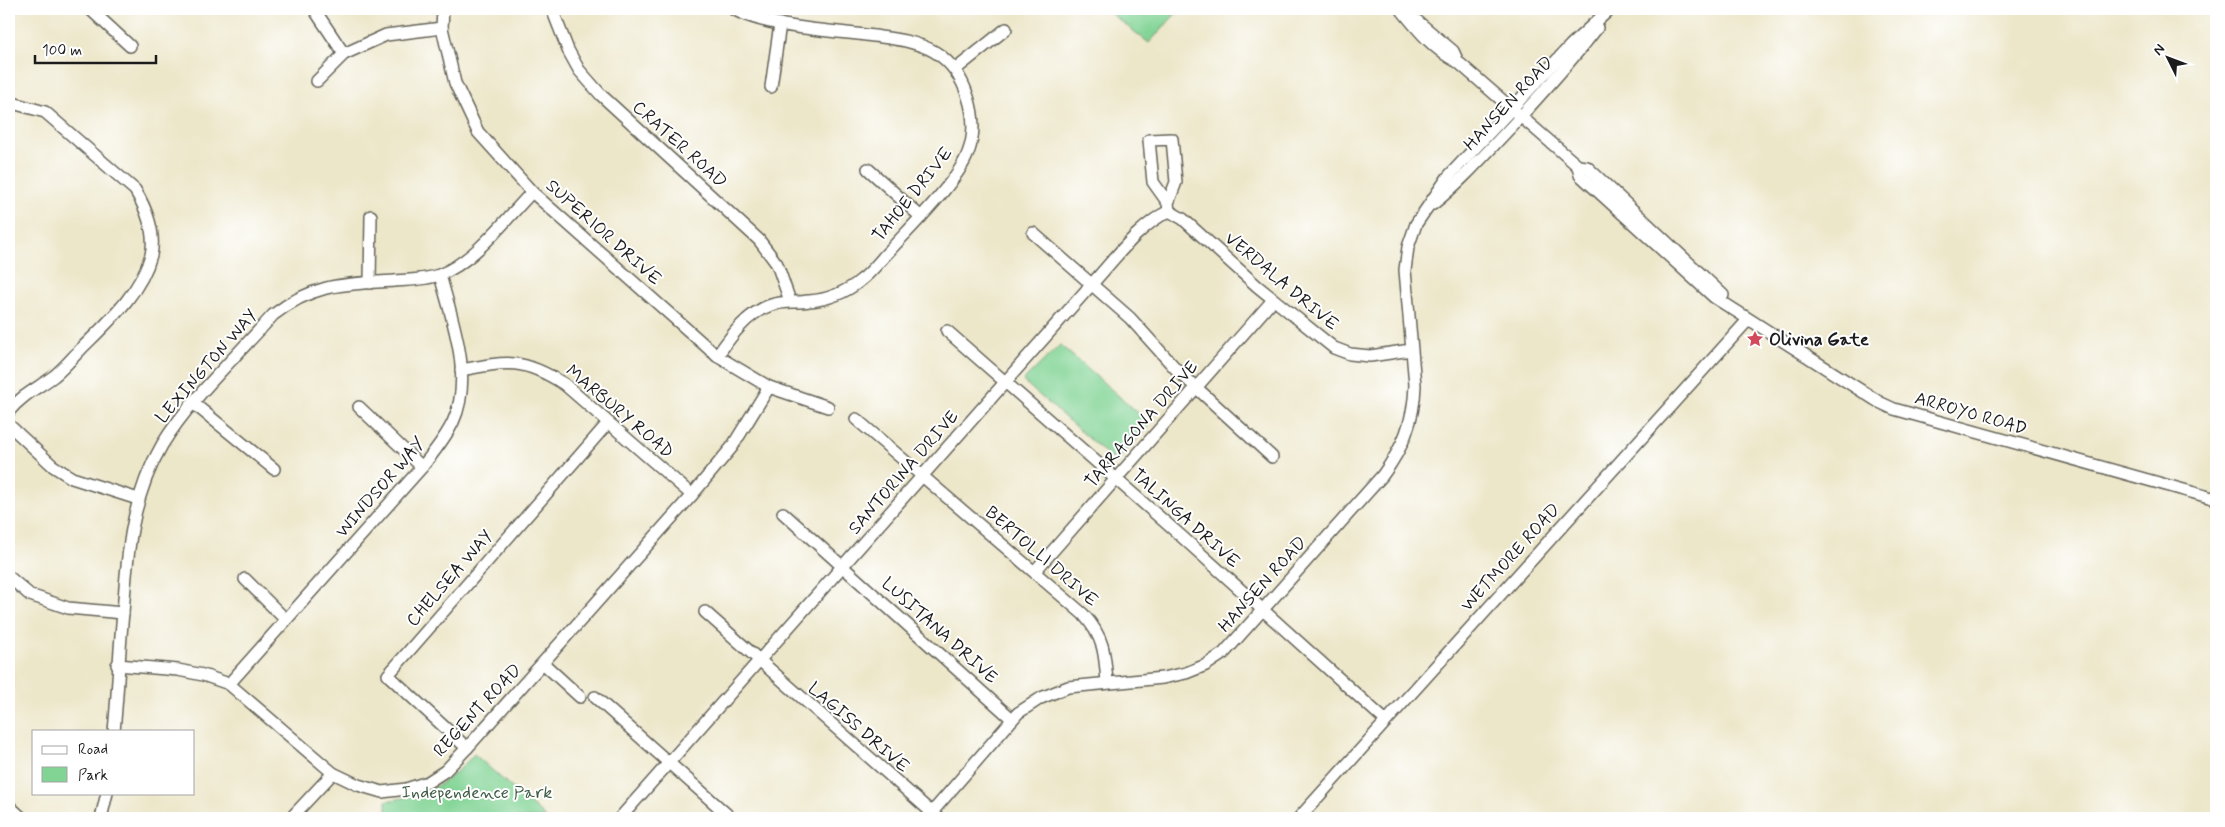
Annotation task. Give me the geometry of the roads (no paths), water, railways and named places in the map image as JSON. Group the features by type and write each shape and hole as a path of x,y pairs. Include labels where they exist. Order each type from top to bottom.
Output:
{"street":[{"path":"90,9 130,46"},
{"path":"314,9 344,54"},
{"name":"SUPERIOR DRIVE","path":"443,9 442,28 456,83 478,132 532,192 717,356 769,387 828,407"},
{"name":"CRATER ROAD","path":"552,9 568,50 579,70 604,99 759,240 777,264 790,301"},
{"name":"TAHOE DRIVE","path":"717,356 732,335 747,319 770,306 790,301 808,302 826,298 861,281 921,217 954,176 968,153 972,132 971,105 956,70 936,53 914,42 780,24 748,17 733,9"},
{"name":"ARROYO ROAD","path":"1400,9 1439,50 1458,62 1578,166 1587,167 1719,290 1738,312 1894,410 2216,499"},
{"name":"HANSEN ROAD","path":"932,816 1012,719 1018,713 1054,692 1068,687 1163,678 1186,673 1206,665 1231,646 1382,476 1396,457 1408,430 1414,402 1415,385 1405,270 1411,236 1422,214 1448,177 1516,113 1571,44 1611,9"},
{"path":"771,87 780,24"},
{"path":"317,81 344,54 386,35 442,28"},
{"path":"956,70 1006,29"},
{"path":"9,102 45,112 135,190 144,205 150,224 151,253 145,270 130,296 106,324 54,376 27,393 9,411"},
{"name":"VERDALA DRIVE","path":"1169,207 1176,182 1172,139 1148,140 1153,182 1169,207 1273,300 1320,338 1341,351 1370,356 1411,350"},
{"path":"868,169 921,217"},
{"name":"LEXINGTON WAY","path":"114,730 117,665 129,537 138,499 162,445 193,403 273,316 289,303 314,290 333,286 414,280 440,275 468,258 532,192"},
{"name":"SANTORINA DRIVE","path":"620,818 1091,285 1139,234 1169,207"},
{"path":"370,283 371,216"},
{"path":"1033,233 1130,318 1176,369 1272,457"},
{"name":"WINDSOR WAY","path":"229,684 422,467 440,444 453,421 460,396 461,370 453,326 440,275"},
{"name":"TARRAGONA DRIVE","path":"1035,571 1273,300"},
{"name":"WETMORE ROAD","path":"1299,818 1748,320"},
{"name":"TALINGA DRIVE","path":"947,331 1004,383 1116,479 1386,721"},
{"name":"MARBURY ROAD","path":"461,370 494,364 521,364 542,371 564,384 692,495"},
{"name":"REGENT ROAD","path":"117,665 178,670 203,675 229,684 333,774 358,785 382,792 406,789 428,782 444,771 467,748 544,664 692,495 732,447 769,387"},
{"path":"193,403 274,469"},
{"path":"359,407 422,467"},
{"name":"BERTOLLI DRIVE","path":"856,419 1083,614 1096,628 1103,645 1107,683"},
{"name":"CHELSEA WAY","path":"467,748 388,675 608,423"},
{"path":"9,425 53,466 72,478 138,499"},
{"name":"LUSITANA DRIVE","path":"783,513 1012,719"},
{"path":"9,577 30,595 68,608 123,613"},
{"path":"245,579 286,620"},
{"name":"LAGISS DRIVE","path":"705,612 932,816"},
{"path":"544,664 580,697"},
{"path":"595,697 731,818"},
{"path":"292,818 333,774"},
{"path":"101,818 107,794"},
{"path":"9,806 22,818"}],"place":[{"name":"Olivina Gate","path":"1755,339"}],"park label":[{"name":"Independence Park","path":"477,792"}]}
